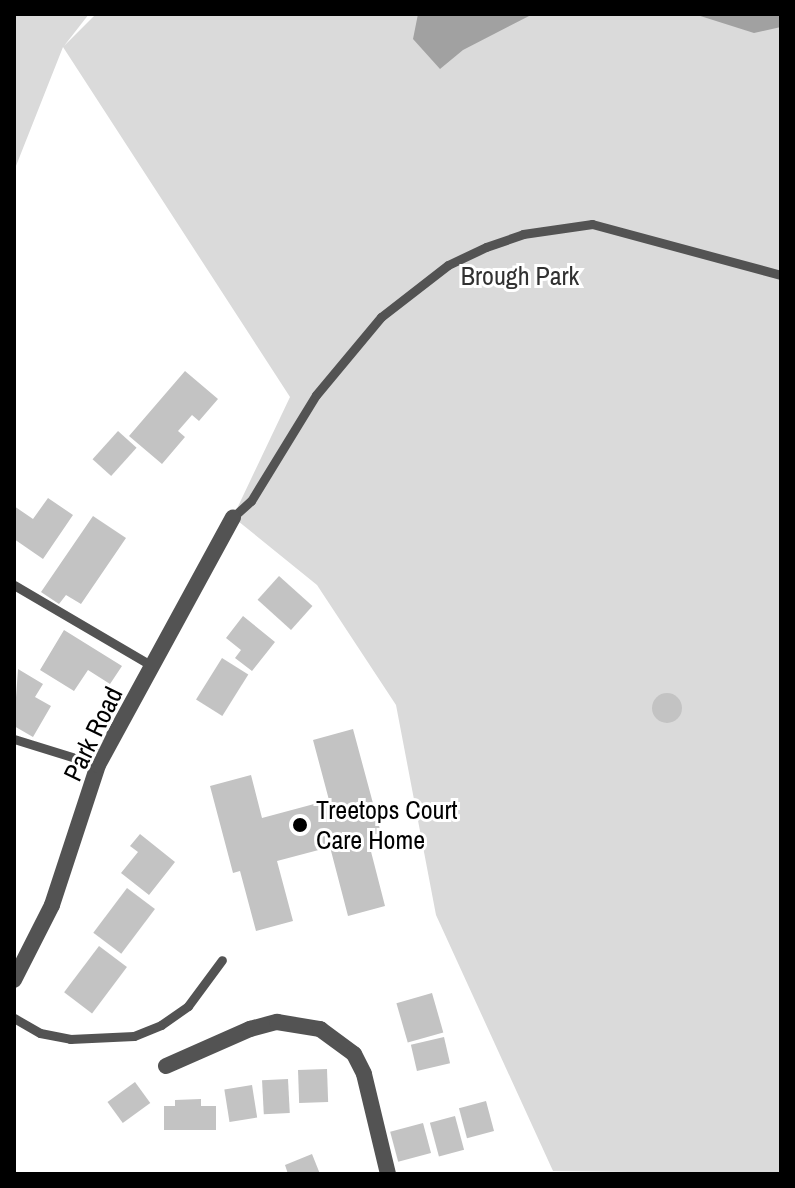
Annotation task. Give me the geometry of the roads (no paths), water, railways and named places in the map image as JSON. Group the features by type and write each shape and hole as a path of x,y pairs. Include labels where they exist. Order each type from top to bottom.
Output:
{"street":[{"name":"Park Road","path":"14,980 52,905 98,765 233,517"},
{"path":"166,1066 250,1029 277,1022 320,1029 354,1054 364,1074 388,1174"}],"lane":[{"path":"233,517 251,501 316,395 381,317 448,265 486,247 523,234 592,224 781,275"},
{"path":"14,585 154,667"},
{"path":"14,739 98,765"},
{"path":"14,1018 40,1033 70,1039 134,1036 161,1025 188,1006 222,960"}],"place":[{"name":"Treetops Court Care Home","path":"300,825"}],"park label":[{"name":"Brough Park","path":"520,276"}]}
